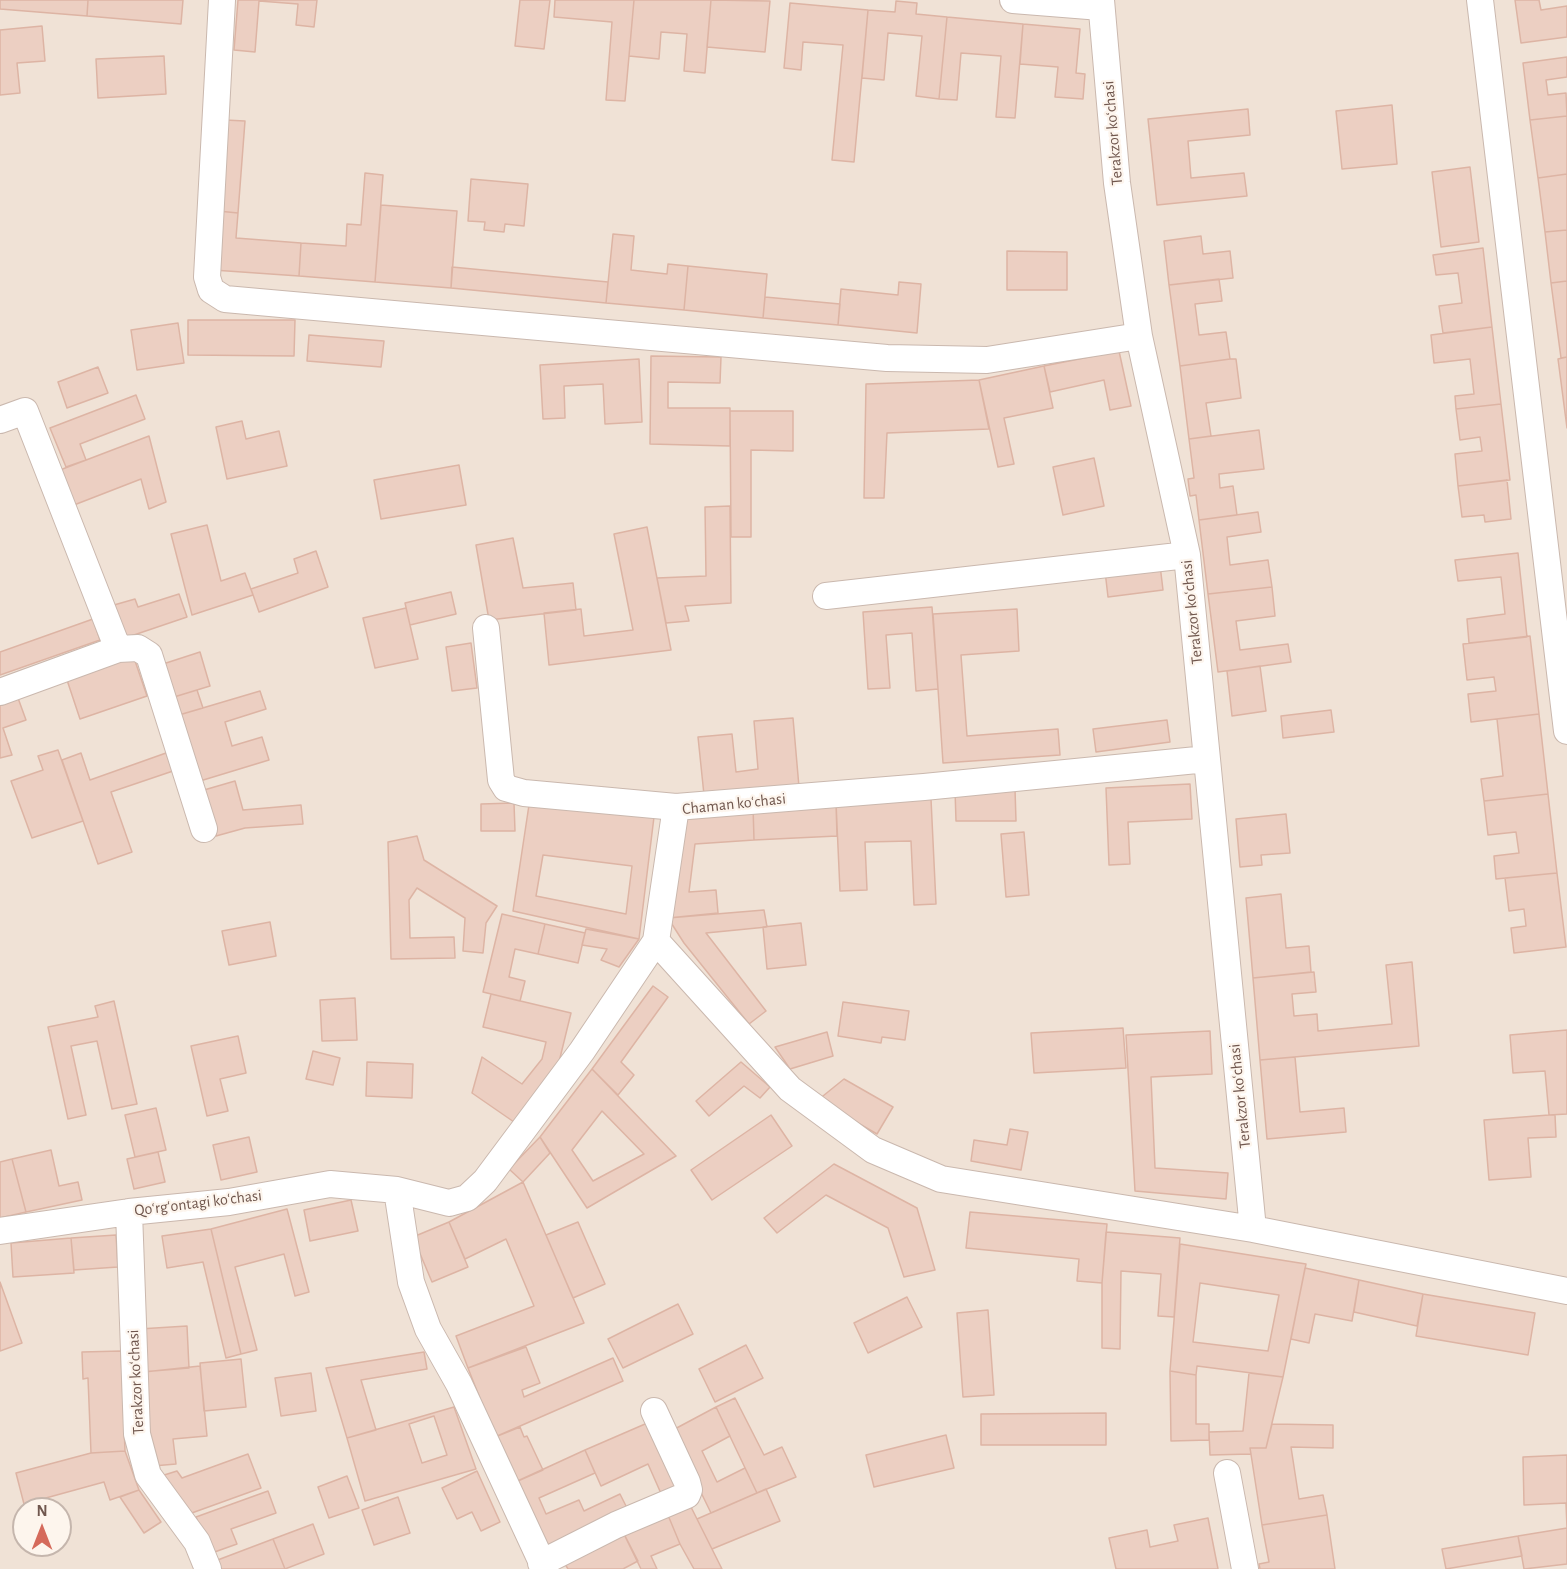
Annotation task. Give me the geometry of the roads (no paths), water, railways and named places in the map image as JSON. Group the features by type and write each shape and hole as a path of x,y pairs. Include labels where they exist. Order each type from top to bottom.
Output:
{"street":[{"path":"222,0 207,277 211,290 225,299 887,358 987,360 1140,336"},
{"path":"1013,0 1101,4"},
{"path":"1480,0 1567,731"},
{"name":"Terakzor koʻchasi","path":"1101,4 1117,183 1140,336 1187,555 1253,1229"},
{"path":"0,420 25,411 118,649"},
{"path":"826,596 1187,555"},
{"path":"486,628 501,780 506,788 524,793 676,807"},
{"path":"0,692 118,649 138,648 149,655 204,829"},
{"name":"Chaman koʻchasi","path":"397,1190 449,1203 467,1198 485,1181 582,1051 656,941 676,807 936,786 1207,759"},
{"path":"656,941 790,1089 873,1150 941,1179 1253,1229 1567,1291"},
{"name":"Qoʻrgʻontagi koʻchasi","path":"0,1231 129,1212 229,1202 330,1184 397,1190"},
{"path":"397,1190 411,1282 428,1329 459,1384 543,1566 616,1525 687,1495 689,1490 687,1482 654,1411"},
{"name":"Terakzor koʻchasi","path":"129,1212 137,1434 148,1475 196,1542 208,1569"},
{"path":"1227,1473 1245,1569"}]}
